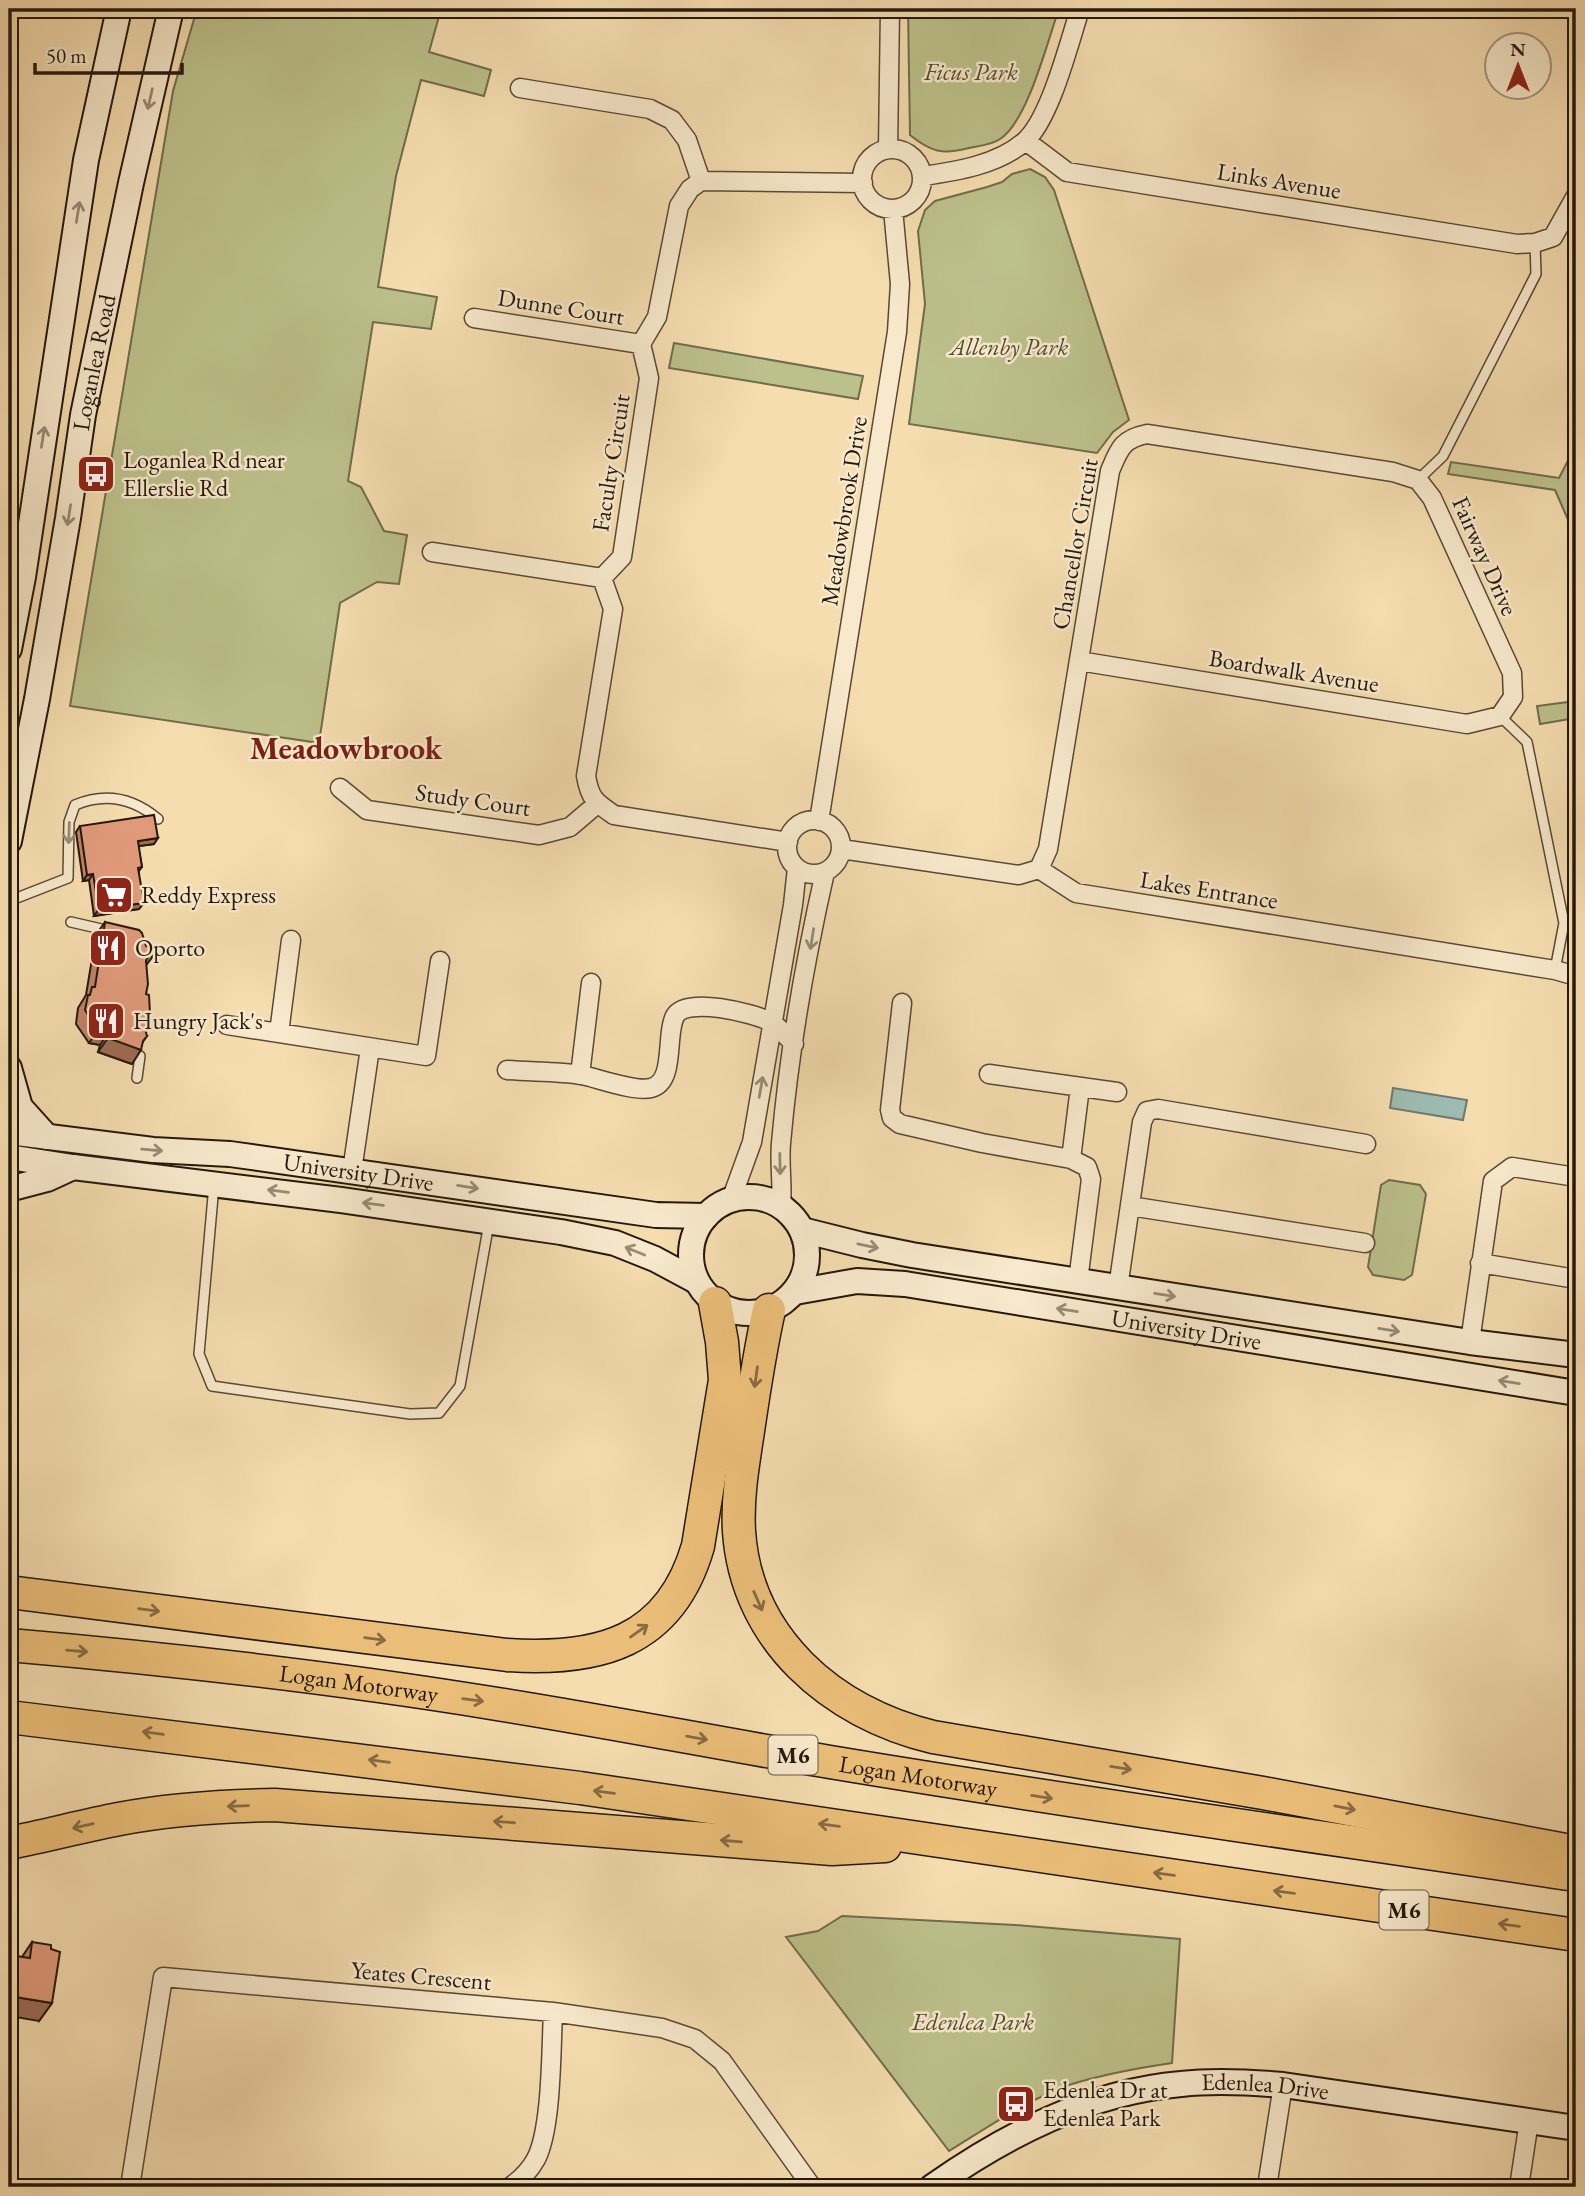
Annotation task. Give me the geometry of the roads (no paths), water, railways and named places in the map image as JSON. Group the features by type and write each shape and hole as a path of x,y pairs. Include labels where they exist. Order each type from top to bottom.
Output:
{"highway":[{"path":"9,1592 507,1655 576,1656 610,1647 644,1628 673,1601 691,1570 698,1546 725,1380 722,1342 706,1292"},
{"path":"769,1310 758,1363 741,1482 739,1534 745,1566 755,1597 769,1625 788,1651 807,1673 858,1710 902,1729 944,1739 1237,1788 1576,1852"},
{"name":"Logan Motorway","path":"9,1645 210,1664 355,1683 526,1709 1074,1802 1576,1875"},
{"name":"M6","path":"9,1717 407,1765 1576,1935"},
{"path":"9,1843 155,1814 214,1807 275,1805 832,1849 945,1842"}],"main road":[{"name":"Loganlea Road","path":"9,649 23,577 86,160 119,9"},
{"name":"Loganlea Road","path":"9,841 48,635 83,415 131,183 171,9"},
{"path":"9,1068 20,1107 47,1137"},
{"name":"University Drive","path":"9,1132 153,1150 230,1154 656,1215 706,1216"},
{"name":"University Drive","path":"9,1157 73,1167 214,1182 489,1221 615,1243 655,1259 706,1292"},
{"path":"9,1189 47,1179 73,1167"},
{"path":"748,1197 765,1200 781,1207 793,1217 802,1230 807,1245 803,1278 795,1292 783,1303 769,1310 750,1314 732,1311 706,1292 691,1264 691,1247 696,1230 706,1216 731,1200 748,1197"},
{"name":"University Drive","path":"802,1230 912,1255 1470,1342 1576,1355"},
{"name":"University Drive","path":"795,1292 857,1281 905,1284 1576,1392"},
{"name":"Edenlea Drive","path":"932,2187 992,2147 1035,2124 1076,2108 1136,2091 1180,2084 1243,2082 1283,2085 1576,2128"}],"street":[{"path":"888,149 890,9"},
{"path":"923,176 1002,157 1026,141 1042,116 1054,88 1080,9"},
{"path":"520,88 650,109 672,120 687,140 701,181"},
{"name":"Links Avenue","path":"1026,141 1067,172 1517,244 1535,243"},
{"path":"888,149 898,149 915,159 923,176 918,195 902,207 892,209 876,204 863,183 866,164 879,151 888,149"},
{"path":"640,344 657,317 679,206 690,189 701,181 863,183"},
{"path":"1535,243 1553,237 1576,196"},
{"name":"Meadowbrook Drive","path":"819,821 897,332 900,284 892,209"},
{"name":"Dunne Court","path":"474,318 640,344"},
{"name":"Faculty Circuit","path":"602,578 622,557 649,377 640,344"},
{"name":"Chancellor Circuit","path":"1039,869 1048,849 1110,471 1118,451 1131,437 1147,434 1393,472 1418,480"},
{"name":"Fairway Drive","path":"1418,480 1432,498 1512,673 1513,697 1500,716"},
{"path":"432,552 602,578 613,609 586,776 589,794 597,804 614,815 788,842"},
{"name":"Boardwalk Avenue","path":"1079,661 1467,724 1500,716"},
{"name":"Study Court","path":"340,788 368,810 539,835 570,827 597,804"},
{"path":"819,821 831,826 837,833 841,849 834,865 825,872 806,873 797,868 788,852 788,842 790,835 801,824 819,821"},
{"path":"841,849 1020,875 1039,869"},
{"path":"731,1200 752,1142 797,868"},
{"name":"Lakes Entrance","path":"1039,869 1076,893 1555,970 1576,976"},
{"path":"781,1207 781,1141 794,1044 825,872"},
{"path":"279,1034 291,940"},
{"path":"228,1025 426,1056 440,961"},
{"path":"580,1075 591,983"},
{"path":"902,1003 890,1110 892,1118 900,1124 1070,1159 1087,1167 1091,1179 1077,1281"},
{"path":"508,1070 580,1075 648,1089 659,1085 666,1074 672,1026 676,1015 684,1007 695,1006 748,1013 773,1023 794,1044"},
{"path":"352,1171 370,1048"},
{"path":"989,1074 1117,1093"},
{"path":"1070,1159 1080,1087"},
{"path":"1118,1288 1142,1122 1147,1111 1158,1109 1366,1144"},
{"path":"1470,1342 1493,1181 1512,1167 1576,1177"},
{"path":"1130,1206 1365,1243"},
{"path":"1480,1263 1576,1279"},
{"name":"Yeates Crescent","path":"130,2187 163,1977 553,2012 662,2028 695,2039 722,2061 812,2187"},
{"path":"510,2187 519,2181 536,2159 546,2130 553,2012"},
{"path":"1267,2187 1283,2085"},
{"path":"1519,2187 1530,2121"}],"lane":[{"name":"Fairway Drive","path":"1418,480 1443,456 1536,274 1535,243"},
{"path":"1500,716 1527,741 1564,923 1555,970"},
{"path":"9,901 68,878 69,822 75,805 107,797 142,806 158,819"},
{"path":"71,922 125,933"},
{"path":"137,1078 140,1056"},
{"path":"214,1182 199,1354 212,1386 225,1388 410,1414 439,1413 460,1386 489,1221"}],"water":[{"path":"1393,1088 1467,1100 1463,1120 1390,1108"}],"place":[{"name":"Loganlea Rd near Ellerslie Rd","path":"96,474"},
{"name":"Reddy Express","path":"114,895"},
{"name":"Oporto","path":"108,948"},
{"name":"Hungry Jack's","path":"106,1021"},
{"name":"Edenlea Dr at Edenlea Park","path":"1016,2104"}],"district":[{"name":"Meadowbrook","path":"346,748"}],"park label":[{"name":"Ficus Park","path":"971,72"},
{"name":"Allenby Park","path":"1009,347"},
{"name":"Edenlea Park","path":"973,2022"}]}
